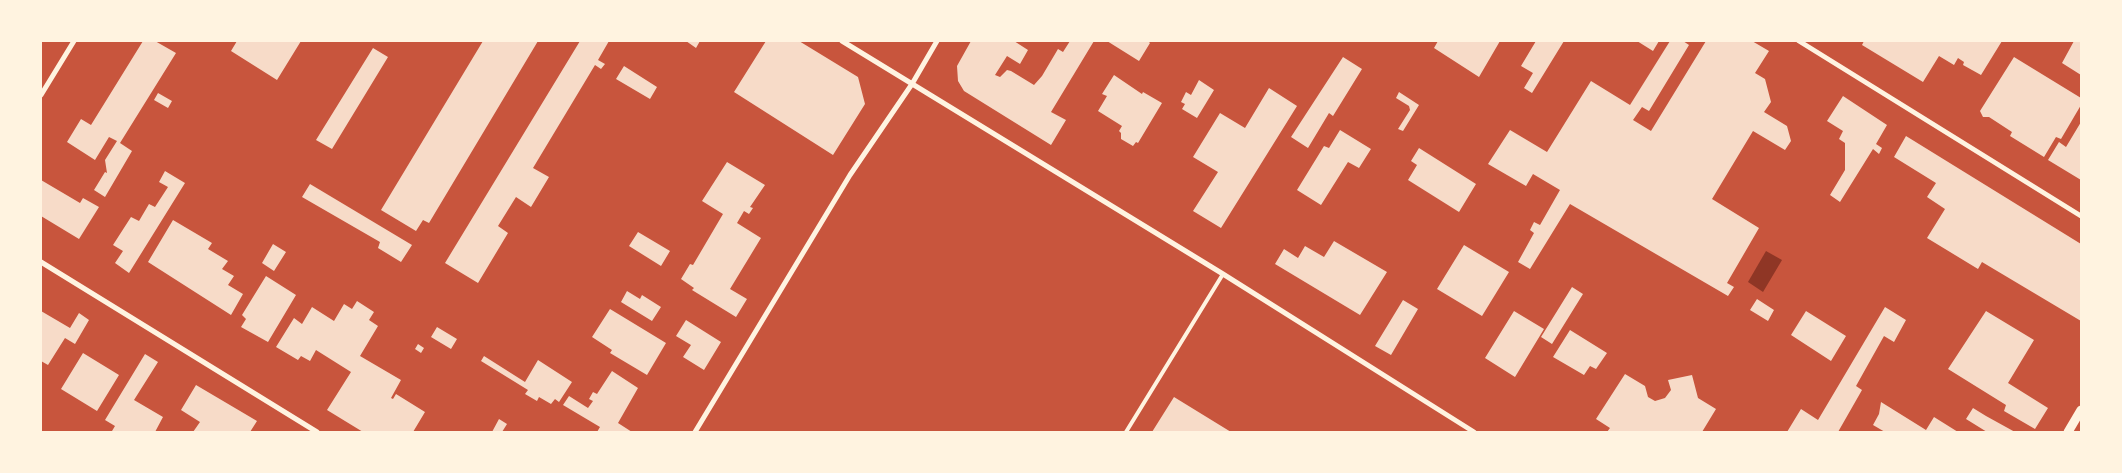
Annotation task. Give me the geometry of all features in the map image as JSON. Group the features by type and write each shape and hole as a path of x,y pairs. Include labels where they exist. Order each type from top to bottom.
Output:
{"street":[{"path":"41,95 74,41"},
{"path":"842,41 1223,274 1474,432"},
{"path":"695,432 850,175 912,84 937,41"},
{"path":"1799,41 2081,216"},
{"path":"41,262 317,432"},
{"path":"2068,432 2081,410"}],"lane":[{"path":"1126,432 1223,274"}],"shaded area":[{"path":"1766,251 1782,260 1763,292 1748,282"}],"building":[{"path":"143,41 155,41 176,53 120,143 132,151 105,197 94,190 105,172 107,173 105,160 117,141 109,137 95,160 67,142 81,119 91,125"},
{"path":"237,41 301,41 277,80 231,51"},
{"path":"483,41 538,41 429,223 423,220 416,231 381,210"},
{"path":"580,41 609,41 598,60 605,64 601,69 595,65 533,168 549,177 531,207 516,197 498,226 508,233 478,283 445,263"},
{"path":"686,41 700,41 696,48"},
{"path":"766,41 799,41 858,77 865,104 833,155 734,92"},
{"path":"971,41 1014,41 1028,50 1020,64 1007,56 995,75 1000,77 1007,70 1011,71 1034,85 1042,76 1058,49 1063,52 1070,41 1094,41 1051,112 1066,120 1051,145 964,91 958,81 957,66"},
{"path":"1107,41 1148,41 1150,43 1139,61"},
{"path":"1438,41 1500,41 1479,77 1434,48"},
{"path":"1536,41 1564,41 1532,93 1524,88 1533,73 1521,66"},
{"path":"1637,41 1659,41 1653,51"},
{"path":"1670,41 1683,41 1689,45 1649,111 1642,107 1633,120 1651,131 1706,41 1752,41 1769,51 1755,73 1765,79 1771,102 1764,112 1787,126 1791,141 1785,150 1753,131 1712,199 1759,228 1727,283 1734,287 1728,296 1570,204 1530,269 1518,262 1534,233 1530,230 1534,222 1540,225 1560,190 1533,174 1526,186 1488,164 1510,130 1547,152 1591,81 1630,105"},
{"path":"1864,41 2002,41 1981,75 1963,65 1964,62 1958,58 1954,65 1939,56 1923,82 1862,45"},
{"path":"2074,41 2081,41 2081,75 2062,63"},
{"path":"373,48 388,57 332,149 316,140"},
{"path":"1343,57 1362,69 1333,116 1329,113 1308,148 1291,137"},
{"path":"2014,57 2081,98 2081,105 2061,139 2056,137 2044,157 2010,136 2012,132 1989,117 1983,117 1980,111"},
{"path":"624,66 657,87 650,99 616,79"},
{"path":"1114,75 1142,94 1143,92 1162,103 1138,143 1136,142 1133,146 1121,139 1119,131 1122,126 1098,111 1107,96 1102,94"},
{"path":"1199,80 1214,90 1197,118 1182,109 1185,104 1181,102 1186,92 1191,95"},
{"path":"1269,88 1297,106 1221,228 1193,211 1218,172 1193,157 1220,113 1245,128"},
{"path":"1399,92 1419,105 1403,131 1398,129 1410,110 1409,106 1396,98"},
{"path":"158,93 172,101 168,108 154,100"},
{"path":"1843,96 1887,125 1876,144 1882,148 1879,154 1873,149 1840,202 1830,195 1845,170 1845,143 1839,139 1843,131 1827,121"},
{"path":"2081,122 2081,180 2048,160 2059,142 2066,147"},
{"path":"1340,130 1371,149 1359,168 1348,162 1321,205 1297,190 1324,146 1329,148"},
{"path":"1906,136 2081,244 2081,321 1982,262 1978,269 1927,238 1945,209 1927,197 1936,183 1894,157"},
{"path":"1419,148 1476,184 1459,212 1408,180 1417,165 1411,161"},
{"path":"727,162 765,185 750,207 753,208 749,214 744,211 737,223 761,238 730,289 747,299 736,317 692,290 694,288 681,279 690,264 693,265 723,214 702,201"},
{"path":"165,171 185,183 129,273 115,263 123,251 113,245 131,217 139,221 149,204 155,207 168,187 159,182"},
{"path":"41,180 80,203 83,198 99,207 79,239 41,216"},
{"path":"310,184 412,245 401,262 378,248 380,242 302,197"},
{"path":"173,220 212,243 208,249 228,261 222,269 234,276 228,285 243,294 231,315 148,262"},
{"path":"638,232 670,251 661,266 629,246"},
{"path":"1334,241 1387,272 1360,315 1275,264 1284,249 1298,258 1305,246 1324,257"},
{"path":"273,244 286,252 274,271 262,263"},
{"path":"1464,245 1509,272 1482,316 1437,289"},
{"path":"266,276 296,295 268,342 241,327 246,319 242,315"},
{"path":"1572,287 1583,294 1552,344 1541,337"},
{"path":"627,291 640,299 642,295 661,307 652,321 621,302"},
{"path":"1757,299 1774,310 1768,321 1750,310"},
{"path":"1403,300 1418,309 1391,355 1375,346"},
{"path":"357,301 374,312 369,320 378,326 360,356 401,380 391,398 393,399 396,394 425,412 413,432 363,432 327,410 351,372 316,350 310,361 301,356 298,360 276,347 294,318 302,324 312,307 334,321 344,304 352,309"},
{"path":"1885,307 1906,320 1894,342 1884,336 1856,386 1862,390 1838,432 1787,432 1801,409 1818,420"},
{"path":"610,309 666,343 647,375 610,353 612,350 592,337"},
{"path":"41,311 70,328 79,313 89,320 75,344 65,338 48,365 41,361"},
{"path":"1514,311 1544,329 1515,377 1485,358"},
{"path":"1806,311 1846,336 1831,361 1791,335"},
{"path":"1986,311 2034,340 2008,383 2048,408 2035,429 2004,411 2006,405 1948,369"},
{"path":"686,320 721,342 704,370 683,357 691,345 676,336"},
{"path":"437,327 457,339 451,349 431,337"},
{"path":"1570,330 1607,353 1596,369 1590,366 1584,375 1553,357"},
{"path":"418,344 424,348 421,353 415,349"},
{"path":"83,353 119,375 97,411 61,389"},
{"path":"145,354 158,362 134,400 163,417 155,432 114,432 112,431 115,426 105,420"},
{"path":"484,356 525,382 538,360 572,382 559,402 555,399 551,404 539,397 537,401 525,394 528,390 481,361"},
{"path":"612,371 638,388 618,423 632,432 597,432 600,427 563,405 569,396 588,408 593,401 589,399 593,392 597,394"},
{"path":"1625,374 1645,386 1648,397 1655,401 1665,398 1671,390 1668,380 1692,375 1698,398 1716,409 1702,432 1607,432 1610,428 1596,419"},
{"path":"196,385 257,421 250,432 193,432 200,422 181,410"},
{"path":"1174,397 1231,432 1152,432"},
{"path":"1881,402 1926,430 1934,417 1958,432 1885,432 1873,425 1879,414"},
{"path":"1973,408 2015,432 1987,432 1966,419"},
{"path":"499,419 507,424 502,432 492,432"}]}
